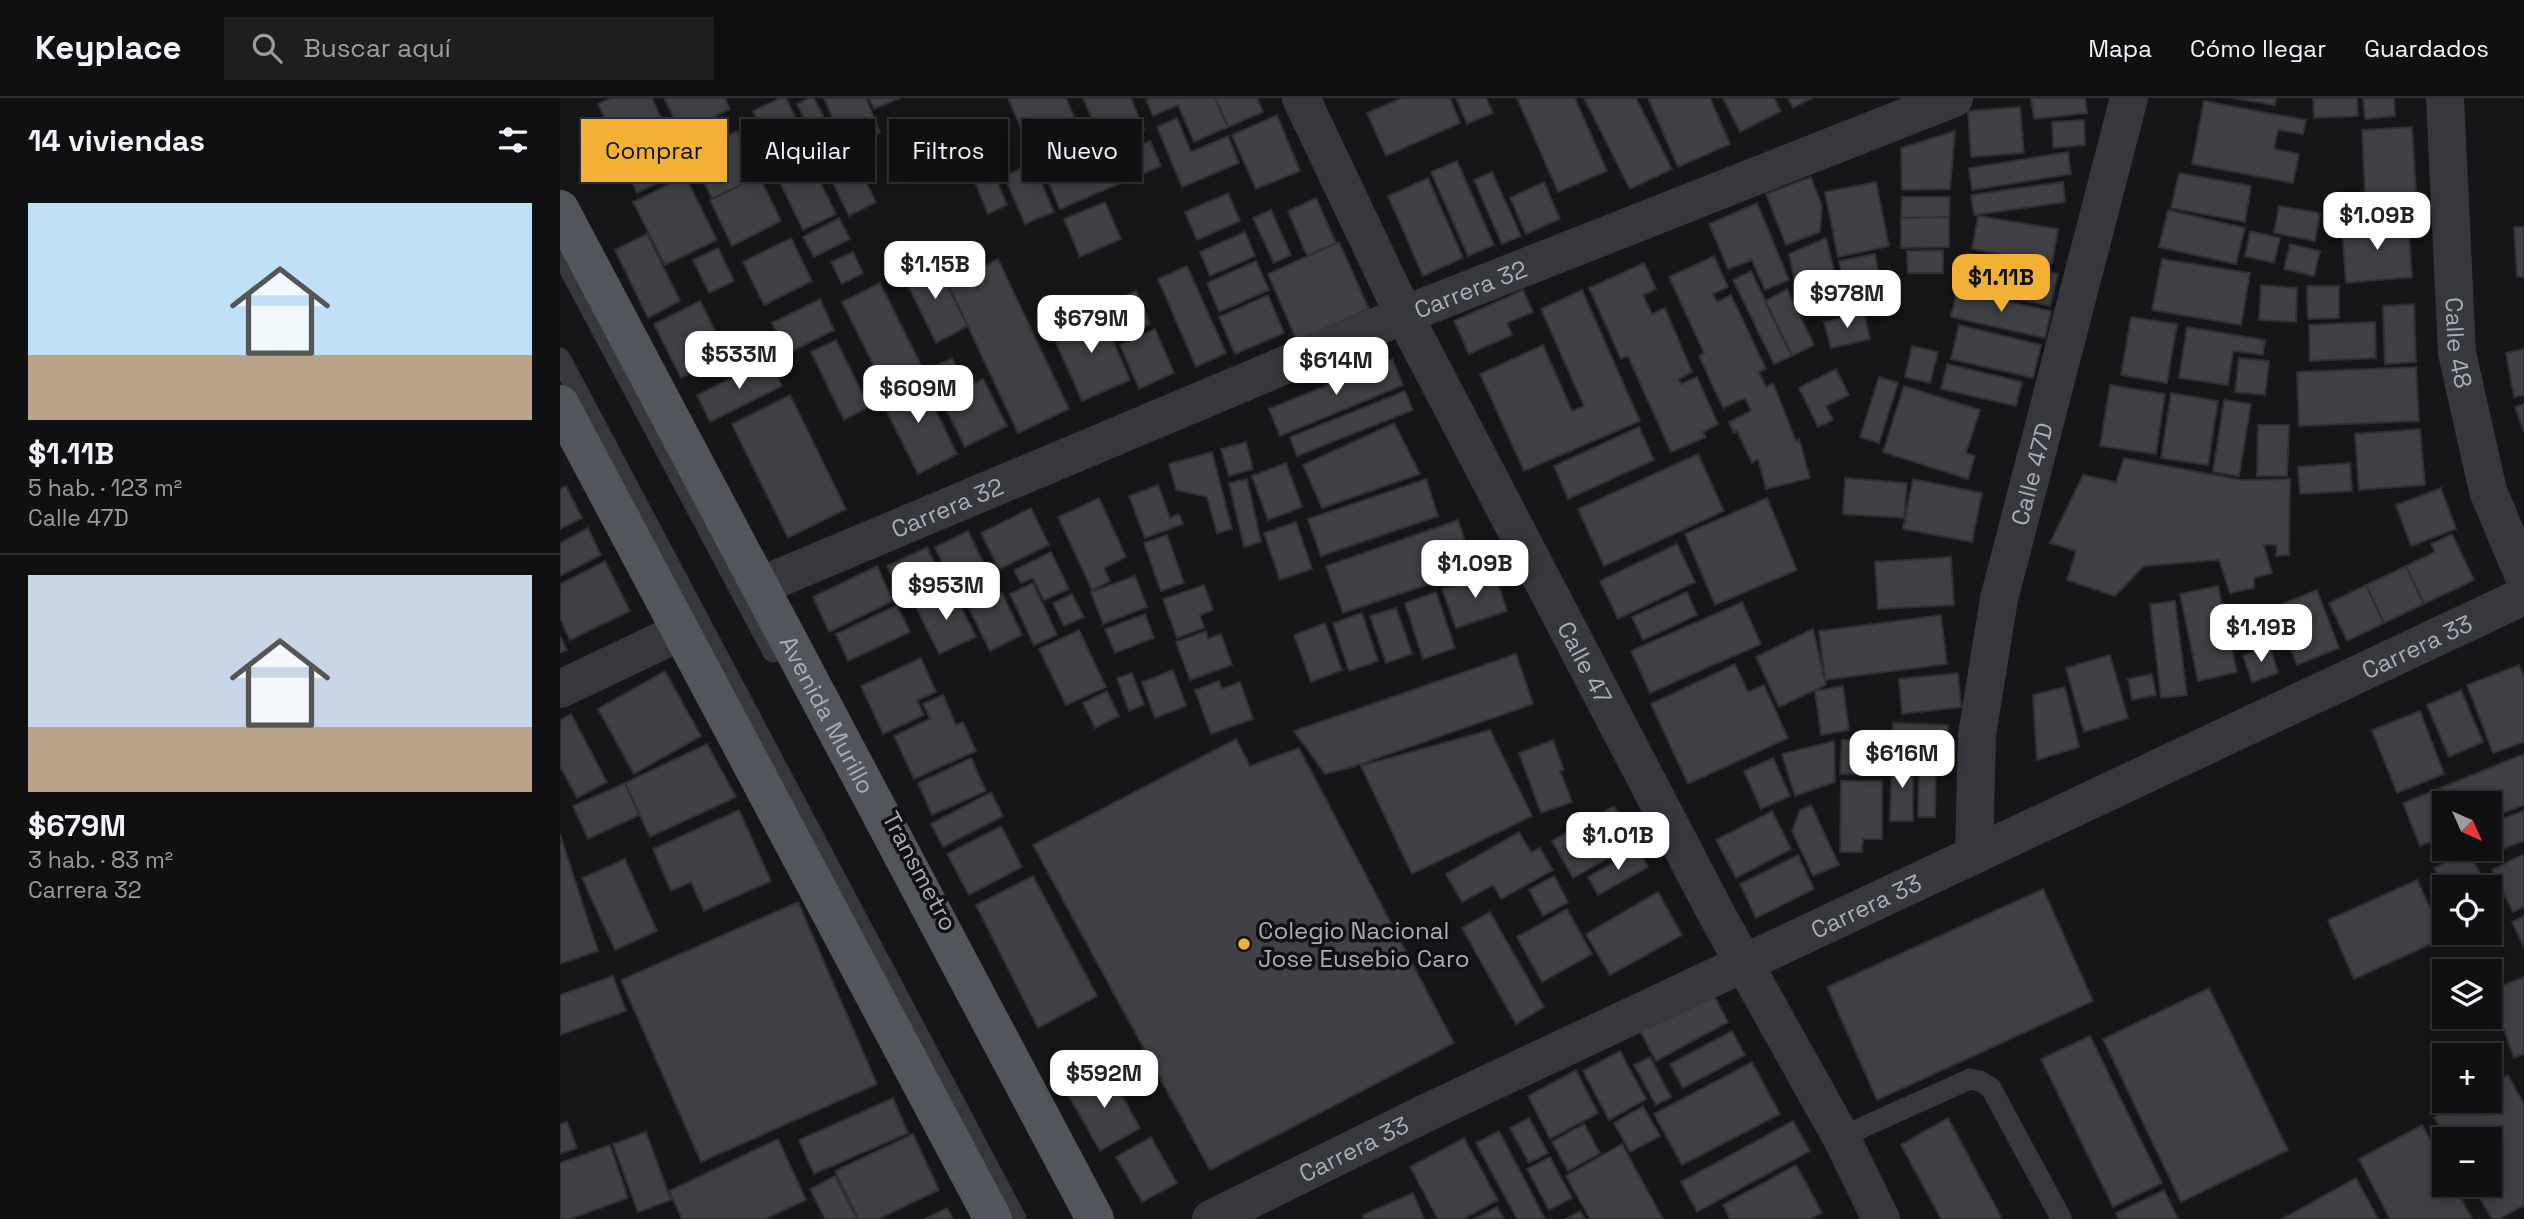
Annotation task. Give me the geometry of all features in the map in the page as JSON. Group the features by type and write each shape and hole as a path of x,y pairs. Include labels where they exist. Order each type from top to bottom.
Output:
{"main road":[{"name":"Avenida Murillo","path":"560,209 1096,1219"},
{"path":"560,404 993,1219"}],"street":[{"name":"Calle 47","path":"1301,98 1404,316 1744,964 1841,1137 1881,1219"},
{"name":"Carrera 32","path":"760,586 1404,316 1954,98"},
{"name":"Calle 47D","path":"1975,855 1977,735 1999,599 2129,98"},
{"name":"Calle 48","path":"2445,98 2457,353 2488,491 2524,577"},
{"name":"Carrera 33","path":"1211,1219 1428,1112 2524,596"},
{"path":"560,689 680,632"}],"lane":[{"name":"Transmetro","path":"560,251 1076,1219"},
{"path":"560,358 1016,1219"},
{"path":"1841,1137 1970,1079 1980,1080 1991,1088 2061,1219"}],"building":[{"path":"611,98 652,98 662,119 605,119 598,104"},
{"path":"664,98 725,98 730,109 710,119 674,119"},
{"path":"780,98 786,98 796,119 757,119 753,111"},
{"path":"814,98 825,119 804,119 797,104"},
{"path":"824,98 866,98 874,119 833,119"},
{"path":"869,98 900,98 874,109"},
{"path":"1008,98 1066,98 1075,119 1022,119 1022,131"},
{"path":"1083,98 1131,98 1140,119 1092,119"},
{"path":"1215,98 1228,127 1194,142 1178,105 1153,116 1146,100"},
{"path":"1215,98 1257,98 1263,112 1228,127"},
{"path":"1402,98 1450,98 1460,123 1386,156 1367,113"},
{"path":"1456,98 1486,98 1493,113 1467,124"},
{"path":"1517,98 1575,98 1607,171 1558,192"},
{"path":"1584,98 1636,98 1672,169 1630,189"},
{"path":"1648,98 1710,98 1730,144 1678,167"},
{"path":"1723,98 1774,98 1781,111 1740,132"},
{"path":"1788,98 1812,98 1793,108"},
{"path":"2031,98 2085,98 2087,113 2034,119"},
{"path":"2233,98 2276,98 2275,105"},
{"path":"2313,98 2357,98 2358,116 2314,118"},
{"path":"2363,98 2394,98 2395,116 2365,119"},
{"path":"2204,101 2306,120 2303,134 2278,130 2274,149 2299,154 2293,183 2192,164"},
{"path":"2020,107 2024,153 1971,157 1968,111"},
{"path":"1277,115 1300,171 1256,189 1232,135"},
{"path":"1177,118 1191,152 1228,136 1239,163 1182,187 1157,127"},
{"path":"875,120 880,133 875,135"},
{"path":"2084,120 2085,145 2053,148 2052,122"},
{"path":"2412,127 2417,209 2366,213 2362,130"},
{"path":"737,131 741,139 741,182 747,182 712,199 704,182 727,182 727,136"},
{"path":"1955,131 1950,189 1902,190 1901,148"},
{"path":"1150,141 1161,166 1142,174 1142,144"},
{"path":"2068,152 2071,174 1972,190 1969,168"},
{"path":"1457,161 1494,245 1468,256 1431,172"},
{"path":"1022,168 1022,182 1041,182 1054,212 1025,224 1007,182 1008,174"},
{"path":"1492,172 1521,236 1502,244 1474,180"},
{"path":"2179,173 2251,186 2245,222 2171,208"},
{"path":"1811,177 1822,206 1820,232 1786,245 1766,194"},
{"path":"1428,178 1463,258 1423,276 1388,196"},
{"path":"632,182 660,182 637,193"},
{"path":"673,182 688,182 717,240 665,265 633,202"},
{"path":"747,182 762,182 781,221 732,246 710,200"},
{"path":"780,182 820,182 836,214 803,230"},
{"path":"832,182 866,182 876,202 849,216"},
{"path":"975,182 998,182 1007,205 988,214"},
{"path":"1048,182 1123,182 1060,209"},
{"path":"1544,182 1560,219 1526,234 1510,198"},
{"path":"1876,182 1889,246 1838,257 1825,192"},
{"path":"2063,182 2065,202 1974,215 1971,195"},
{"path":"1228,193 1240,221 1197,240 1185,212"},
{"path":"1902,197 1950,197 1949,217 1901,218"},
{"path":"1316,198 1336,243 1307,256 1288,211"},
{"path":"1105,202 1121,239 1080,257 1064,219"},
{"path":"1757,203 1789,280 1765,290 1752,260 1728,269 1709,224"},
{"path":"2279,206 2320,213 2315,241 2274,233"},
{"path":"1271,210 1291,255 1274,263 1253,218"},
{"path":"2168,210 2245,228 2236,264 2159,247"},
{"path":"1978,216 2058,229 2052,263 1972,249"},
{"path":"1949,217 1949,247 1901,248 1901,218"},
{"path":"839,218 850,239 814,257 803,237"},
{"path":"2408,220 2412,277 2346,283 2342,226"},
{"path":"2514,227 2524,227 2524,277 2517,277"},
{"path":"2250,231 2280,238 2274,263 2245,256"},
{"path":"1245,232 1255,256 1210,276 1200,252"},
{"path":"647,234 680,301 648,318 615,250"},
{"path":"791,238 812,281 764,305 743,262"},
{"path":"1826,238 1842,301 1801,311 1789,254"},
{"path":"1339,242 1369,309 1297,341 1268,274"},
{"path":"2290,244 2320,251 2314,276 2284,269"},
{"path":"718,248 734,281 709,293 693,260"},
{"path":"1943,250 1943,273 1908,273 1907,251"},
{"path":"853,252 863,273 842,284 831,262"},
{"path":"1967,253 2058,274 2050,306 1959,285"},
{"path":"1875,254 1883,295 1847,302 1839,261"},
{"path":"1714,256 1728,287 1713,294 1717,302 1731,295 1766,369 1759,372 1766,387 1773,383 1796,441 1799,439 1810,478 1766,489 1758,459 1752,463 1737,431 1734,433 1729,422 1751,411 1745,398 1723,408 1699,356 1704,353 1669,277"},
{"path":"998,259 1069,409 1018,433 948,284"},
{"path":"2162,259 2250,273 2241,325 2152,310"},
{"path":"934,260 968,326 936,343 903,275"},
{"path":"1256,261 1269,290 1219,312 1207,283"},
{"path":"1644,263 1656,289 1643,295 1652,314 1665,308 1692,372 1679,379 1681,384 1697,377 1718,424 1703,432 1706,437 1671,452 1628,356 1621,359 1589,288"},
{"path":"1187,266 1226,353 1196,367 1158,279"},
{"path":"1751,271 1792,356 1774,364 1733,280"},
{"path":"880,283 922,367 884,386 842,302"},
{"path":"2261,285 2297,288 2296,322 2259,320"},
{"path":"2307,286 2339,286 2339,318 2308,319"},
{"path":"1787,289 1814,345 1792,356 1765,301"},
{"path":"1523,290 1533,312 1507,323 1512,335 1469,354 1454,321"},
{"path":"1582,290 1640,421 1524,471 1480,374 1543,345 1572,411 1584,406 1541,309"},
{"path":"1957,290 2051,311 2045,338 1951,317"},
{"path":"1136,291 1150,324 1116,339 1102,306"},
{"path":"1268,295 1284,333 1235,354 1219,317"},
{"path":"820,299 834,330 787,354 772,323"},
{"path":"700,301 727,354 681,378 654,324"},
{"path":"2414,304 2416,362 2385,364 2383,306"},
{"path":"1100,310 1130,380 1082,401 1051,331"},
{"path":"1864,313 1870,339 1831,348 1824,322"},
{"path":"2131,317 2177,324 2167,383 2121,375"},
{"path":"2375,322 2376,358 2310,361 2309,325"},
{"path":"1959,325 2041,345 2033,378 1951,359"},
{"path":"2187,327 2265,340 2263,355 2233,351 2228,385 2179,378"},
{"path":"1155,329 1174,373 1139,389 1120,345"},
{"path":"836,340 869,407 844,420 811,352"},
{"path":"1912,346 1938,352 1930,383 1905,377"},
{"path":"2524,349 2524,395 2514,397 2506,353"},
{"path":"952,358 966,388 941,400 927,371"},
{"path":"2239,358 2269,361 2265,395 2235,392"},
{"path":"1392,359 1403,385 1280,436 1269,409"},
{"path":"769,360 782,386 710,422 697,395"},
{"path":"1947,364 2022,382 2016,406 1941,389"},
{"path":"2416,367 2419,421 2299,426 2297,372"},
{"path":"1836,369 1849,395 1826,406 1833,420 1818,427 1799,388"},
{"path":"919,376 957,454 918,474 879,396"},
{"path":"1879,377 1898,383 1879,443 1860,437"},
{"path":"983,379 1007,426 965,447 941,399"},
{"path":"2110,385 2165,394 2156,454 2100,446"},
{"path":"1904,386 1980,410 1966,453 1975,456 1968,479 1883,452"},
{"path":"1405,391 1413,410 1297,456 1290,437"},
{"path":"2171,393 2218,401 2208,465 2161,458"},
{"path":"790,395 846,509 788,538 732,424"},
{"path":"2224,400 2251,404 2239,476 2213,472"},
{"path":"2524,404 2524,432 2515,407"},
{"path":"1394,423 1420,474 1322,508 1303,465"},
{"path":"2258,425 2289,425 2287,476 2257,476"},
{"path":"1639,427 1654,460 1568,499 1554,466"},
{"path":"2420,429 2425,485 2359,490 2355,434"},
{"path":"1246,442 1253,469 1229,476 1221,449"},
{"path":"1212,452 1232,529 1217,533 1207,497 1176,490 1169,464"},
{"path":"1698,454 1724,511 1604,566 1578,509"},
{"path":"2124,458 2241,480 2290,479 2289,555 2276,556 2277,545 2264,545 2272,573 2254,578 2254,588 2230,593 2219,560 2144,566 2115,596 2067,580 2076,551 2050,543 2083,475 2116,482"},
{"path":"1286,463 1302,507 1268,520 1252,476"},
{"path":"2350,463 2352,491 2300,494 2298,467"},
{"path":"1845,478 1907,483 1904,518 1843,514"},
{"path":"1247,479 1261,542 1244,547 1229,483"},
{"path":"1426,479 1438,516 1321,556 1308,519"},
{"path":"1913,479 1982,493 1972,542 1903,529"},
{"path":"1158,485 1170,518 1179,514 1183,524 1145,538 1129,496"},
{"path":"566,486 582,518 560,529 560,489"},
{"path":"2441,488 2456,529 2411,546 2396,505"},
{"path":"1099,498 1126,557 1104,568 1110,581 1092,590 1058,517"},
{"path":"1767,498 1797,570 1715,605 1685,534"},
{"path":"1031,508 1049,545 999,569 981,533"},
{"path":"1458,520 1474,569 1343,613 1326,566"},
{"path":"1296,522 1312,569 1280,580 1264,533"},
{"path":"588,528 601,555 560,576 560,543"},
{"path":"968,531 986,568 952,584 935,547"},
{"path":"2452,534 2474,580 2424,604 2406,566 2435,552 2431,544"},
{"path":"1167,535 1184,583 1161,591 1144,543"},
{"path":"1677,544 1695,582 1618,619 1600,581"},
{"path":"927,547 945,585 905,604 887,566"},
{"path":"1051,552 1069,589 1044,600 1033,578 1021,583 1014,570"},
{"path":"1951,557 1954,605 1878,609 1875,562"},
{"path":"605,561 630,611 570,640 560,619 560,584"},
{"path":"877,566 893,601 829,632 813,597"},
{"path":"2406,566 2424,604 2384,623 2366,585"},
{"path":"990,571 999,590 968,604 960,586"},
{"path":"1494,571 1507,611 1456,628 1442,589"},
{"path":"1135,576 1147,607 1103,624 1091,592"},
{"path":"1033,583 1057,635 1034,645 1010,594"},
{"path":"1204,585 1213,610 1200,615 1204,628 1177,638 1163,599"},
{"path":"2366,585 2384,623 2347,641 2329,603"},
{"path":"2218,586 2237,672 2198,681 2180,594"},
{"path":"953,590 976,637 939,654 916,607"},
{"path":"2317,590 2339,648 2297,665 2274,607"},
{"path":"1436,592 1455,648 1423,659 1405,603"},
{"path":"1687,592 1697,615 1643,640 1632,617"},
{"path":"1002,593 1022,635 990,651 969,609"},
{"path":"1072,594 1084,617 1064,626 1053,603"},
{"path":"2175,601 2187,695 2161,698 2150,604"},
{"path":"1742,602 1761,644 1650,693 1631,651"},
{"path":"897,605 910,632 848,661 836,634"},
{"path":"1396,608 1412,654 1386,663 1370,616"},
{"path":"1362,613 1378,661 1349,671 1333,623"},
{"path":"1145,614 1154,638 1115,653 1105,629"},
{"path":"1941,615 1947,664 1825,680 1819,631"},
{"path":"1325,623 1342,670 1311,682 1294,635"},
{"path":"1813,629 1826,685 1779,707 1756,657"},
{"path":"1079,630 1106,687 1066,705 1039,649"},
{"path":"1206,631 1208,639 1221,634 1232,665 1190,680 1176,642"},
{"path":"560,636 567,650 560,653"},
{"path":"2270,647 2278,673 2252,682 2243,656"},
{"path":"1516,654 1533,704 1352,767 1325,774 1294,731"},
{"path":"2110,655 2128,718 2084,732 2066,668"},
{"path":"921,658 936,692 917,700 924,715 883,734 861,686"},
{"path":"1735,664 1748,692 1764,685 1788,738 1688,784 1651,704"},
{"path":"2519,665 2524,677 2524,742 2493,753 2467,685"},
{"path":"1173,670 1186,706 1155,718 1142,682"},
{"path":"665,671 701,736 634,774 598,709"},
{"path":"1132,673 1144,705 1129,711 1117,678"},
{"path":"1958,673 1961,707 1902,714 1899,679"},
{"path":"2152,674 2156,695 2132,700 2128,679"},
{"path":"1219,681 1222,689 1240,682 1253,719 1211,734 1195,690"},
{"path":"1843,686 1849,730 1821,735 1815,691"},
{"path":"2065,687 2079,747 2037,760 2033,695"},
{"path":"2461,690 2483,742 2449,757 2427,705"},
{"path":"1107,691 1119,716 1095,728 1083,703"},
{"path":"943,695 956,725 963,722 976,751 914,779 894,736 930,719 923,704"},
{"path":"2420,711 2444,774 2397,793 2372,730"},
{"path":"571,714 607,782 577,798 560,766 560,720"},
{"path":"1893,723 1948,725 1947,753 1892,750"},
{"path":"1490,730 1532,816 1412,874 1361,766"},
{"name":"Colegio Nacional Jose Eusebio Caro","path":"1236,739 1250,766 1299,748 1454,1043 1210,1170 1033,845"},
{"path":"1553,740 1564,770 1560,771 1572,802 1541,813 1519,753"},
{"path":"1842,740 1882,740 1882,775 1840,774"},
{"path":"1834,741 1835,782 1795,796 1782,754"},
{"path":"707,744 736,797 650,837 625,783"},
{"path":"2524,754 2524,805 2502,813 2502,791 2433,791"},
{"path":"1892,757 1913,758 1913,821 1890,821"},
{"path":"971,758 986,791 932,815 918,783"},
{"path":"1773,758 1790,796 1761,809 1744,771"},
{"path":"1919,760 1936,761 1935,817 1918,817"},
{"path":"1841,781 1882,781 1882,839 1863,839 1862,852 1840,852"},
{"path":"625,783 639,815 588,839 573,806"},
{"path":"2432,791 2432,841 2420,846 2403,803"},
{"path":"991,792 1003,816 943,847 931,824"},
{"path":"1811,805 1839,865 1813,876 1792,831 1800,810"},
{"path":"1614,806 1635,843 1573,878 1552,841"},
{"path":"739,810 771,881 704,911 691,882 671,891 653,849"},
{"path":"1772,811 1791,849 1736,878 1716,840"},
{"path":"2524,811 2524,841 2502,849 2502,819"},
{"path":"1001,826 1022,867 969,895 947,854"},
{"path":"1519,832 1531,852 1540,848 1553,870 1501,899 1493,885 1462,902 1446,874"},
{"path":"560,834 598,951 560,964"},
{"path":"1638,849 1648,867 1598,895 1588,877"},
{"path":"2524,854 2524,907 2513,912 2502,890 2502,875 2494,875 2492,870"},
{"path":"1798,855 1814,889 1756,918 1740,884"},
{"path":"625,859 657,931 615,950 582,878"},
{"path":"2448,861 2474,861 2481,875 2438,875 2434,868"},
{"path":"1033,876 1097,996 1038,1028 976,905"},
{"path":"1554,876 1568,902 1543,916 1529,890"},
{"path":"2417,880 2432,912 2432,943 2354,979 2328,920"},
{"path":"2043,889 2093,1001 1877,1100 1827,987"},
{"path":"1658,892 1682,935 1610,975 1586,934"},
{"path":"798,902 877,1084 701,1162 621,980"},
{"path":"1567,909 1592,954 1542,982 1517,937"},
{"path":"1490,912 1544,1007 1516,1024 1462,928"},
{"path":"2524,916 2524,947 2512,922"},
{"path":"613,976 626,1011 560,1035 560,995"},
{"path":"2524,977 2524,1054 2514,1058 2502,1024 2502,985"},
{"path":"2209,988 2288,1150 2181,1202 2103,1039"},
{"path":"1712,992 1728,1022 1656,1061 1640,1031"},
{"path":"1732,1031 1745,1055 1683,1088 1670,1064"},
{"path":"2090,1036 2162,1183 2113,1207 2041,1059"},
{"path":"1620,1051 1646,1099 1609,1120 1583,1071"},
{"path":"1650,1057 1671,1097 1656,1105 1634,1065"},
{"path":"1752,1062 1780,1114 1682,1165 1654,1114"},
{"path":"1108,1070 1140,1128 1100,1151 1067,1093"},
{"path":"1576,1070 1598,1113 1550,1139 1528,1096"},
{"path":"2508,1075 2524,1104 2524,1205 2499,1219 2492,1219 2479,1197 2502,1197 2502,1127 2440,1127 2434,1117 2441,1113 2502,1113 2502,1078"},
{"path":"893,1098 908,1133 814,1174 799,1140"},
{"path":"1643,1106 1660,1136 1630,1152 1614,1123"},
{"path":"1529,1118 1548,1153 1529,1163 1510,1128"},
{"path":"1948,1118 2001,1217 1998,1219 1941,1219 1901,1145"},
{"path":"1793,1121 1810,1151 1697,1212 1681,1182"},
{"path":"567,1122 577,1148 560,1154 560,1124"},
{"path":"1584,1124 1600,1153 1568,1171 1552,1142"},
{"path":"2422,1125 2432,1144 2432,1197 2460,1197 2472,1219 2390,1219 2359,1159"},
{"path":"1499,1131 1545,1219 1517,1219 1476,1143"},
{"path":"646,1132 671,1200 638,1212 613,1144"},
{"path":"913,1134 939,1190 878,1219 858,1219 835,1171"},
{"path":"1151,1137 1177,1183 1142,1202 1116,1157"},
{"path":"1464,1138 1498,1200 1463,1219 1438,1219 1410,1167"},
{"path":"778,1139 806,1200 765,1219 682,1219 669,1191"},
{"path":"1622,1144 1663,1219 1590,1219 1566,1176"},
{"path":"610,1145 628,1198 570,1219 560,1219 560,1163"},
{"path":"1550,1157 1572,1198 1549,1210 1527,1169"},
{"path":"1796,1165 1822,1213 1810,1219 1730,1219 1723,1205"},
{"path":"835,1176 857,1219 825,1219 810,1189"},
{"path":"2356,1178 2378,1219 2282,1219"},
{"path":"2164,1190 2178,1219 2119,1219 2116,1213"},
{"path":"1413,1193 1424,1219 1364,1219 1363,1215"},
{"path":"1497,1207 1504,1219 1474,1219"},
{"path":"947,1208 953,1219 925,1219"},
{"path":"1580,1211 1585,1219 1566,1219"}],"place":[{"name":"Colegio Nacional Jose Eusebio Caro","path":"1244,944"}]}
